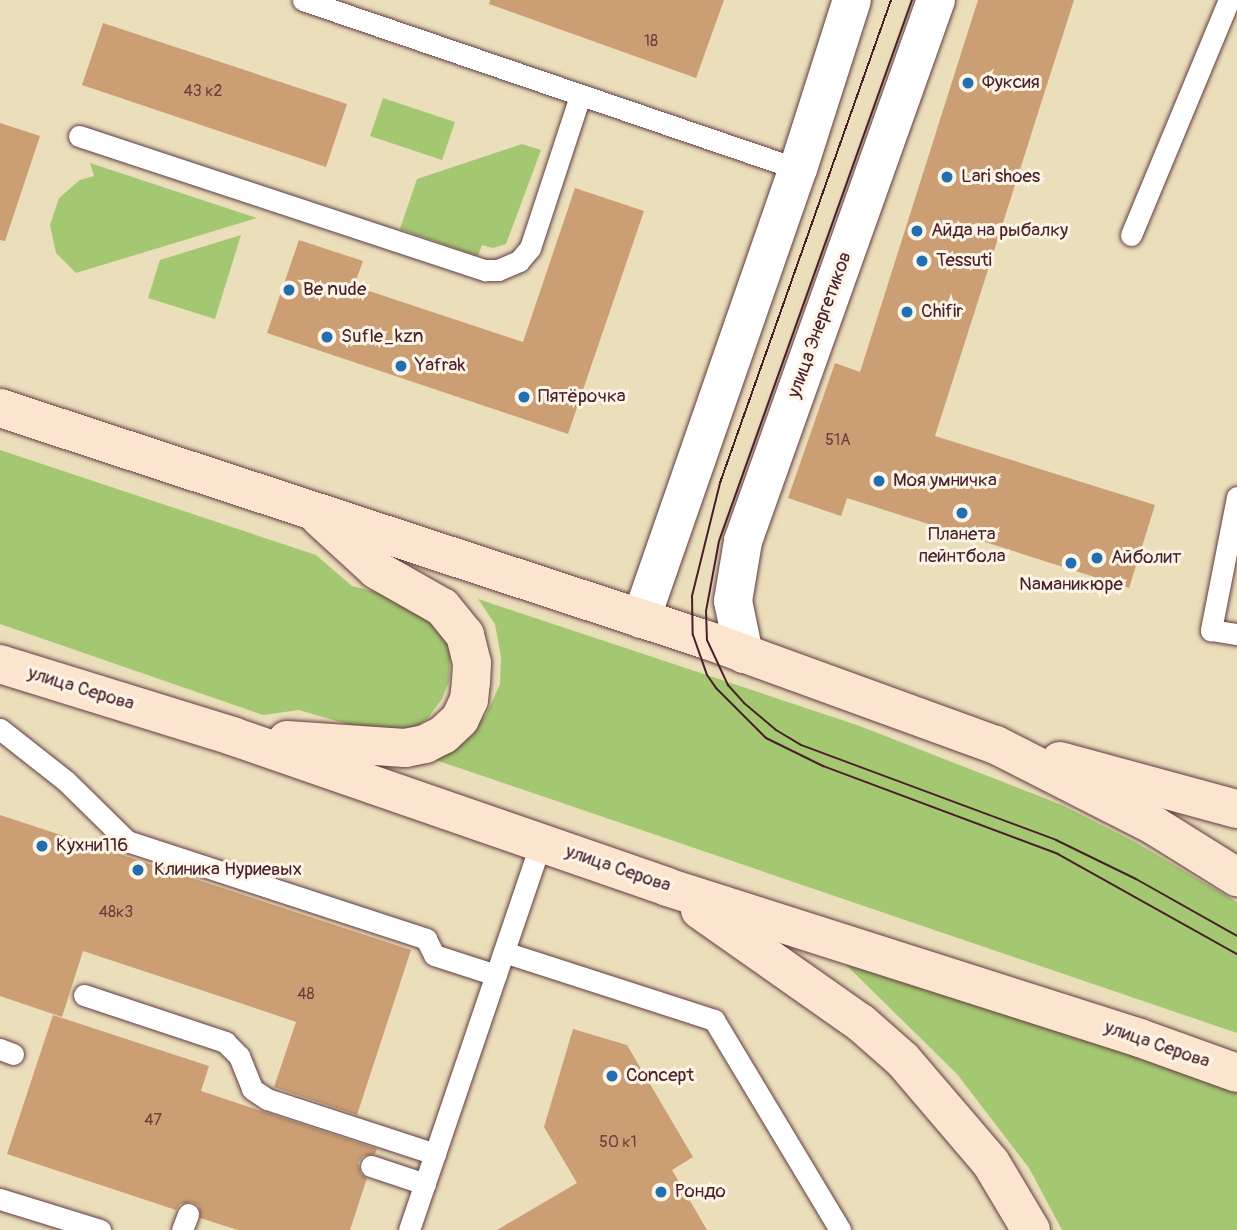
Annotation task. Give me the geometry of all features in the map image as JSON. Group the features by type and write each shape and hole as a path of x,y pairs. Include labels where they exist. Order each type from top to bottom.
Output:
{"street":[{"path":"641,619 798,169 852,0"},
{"name":"улица Энергетиков","path":"744,654 733,601 743,541 936,0"},
{"path":"0,408 641,619 996,745 1237,809"},
{"path":"232,736 405,748 443,735 460,719 469,701 472,663 464,635 442,607 377,570 309,509"},
{"name":"улица Серова","path":"0,664 232,736 667,887 1140,1038 1237,1073"},
{"path":"996,745 1155,826 1237,877"},
{"path":"667,887 862,1023 903,1060 991,1163 1031,1230"}],"lane":[{"path":"303,0 798,169"},
{"path":"1131,235 1229,0"},
{"path":"79,136 478,267 498,270 519,261 530,248 580,96"},
{"path":"1237,498 1211,630 1237,634"},
{"path":"0,729 66,781 127,841 426,939 434,955 496,975"},
{"path":"409,1230 541,842"},
{"path":"504,952 714,1020 840,1230"},
{"path":"84,995 225,1042 239,1056 252,1089 267,1099 435,1154"},
{"path":"371,1166 425,1184"},
{"path":"0,1199 100,1230"}],"green space":[{"path":"383,98 455,122 442,160 370,136"},
{"path":"522,144 541,150 506,244 493,248 482,245 478,256 400,229 417,179"},
{"path":"90,163 257,218 76,273 56,253 50,225 59,198 80,180 94,176"},
{"path":"241,235 215,319 148,298 160,260"},
{"path":"0,450 316,555 352,586 410,601 451,644 449,681 442,699 428,718 411,731 374,732 299,710 263,715 0,624"},
{"path":"478,599 857,725 1062,805 1135,842 1237,902 1237,1033 424,756 469,732 486,715 500,684 501,657 495,624"},
{"path":"839,958 1237,1090 1237,1230 1062,1230 1029,1168 957,1074"}],"building":[{"path":"490,0 724,0 696,78 489,4"},
{"path":"978,0 1074,0 935,436 1155,505 1129,588 847,498 841,516 788,498 835,363 860,372"},
{"path":"103,23 347,104 326,167 82,85"},
{"path":"0,123 40,136 5,241 0,240"},
{"path":"575,188 644,211 568,434 267,333 299,240 363,261 354,286 523,342"},
{"path":"0,815 411,950 357,1115 274,1087 296,1022 240,1003 83,951 62,1017 0,996"},
{"path":"53,1015 209,1066 201,1091 377,1149 375,1154 363,1156 358,1163 361,1174 367,1178 350,1230 238,1230 200,1218 199,1206 192,1202 180,1204 176,1210 7,1154"},
{"path":"573,1029 627,1045 693,1157 672,1170 707,1230 497,1230 577,1183 544,1127"}],"tram line":[{"path":"891,0 720,483 692,596 693,635 707,675 716,688 766,738 823,766 1058,854 1237,954"},
{"path":"912,0 719,541 706,611 707,640 728,685 744,703 776,730 801,745 1056,840 1136,879 1237,936"}],"place":[{"name":"Фуксия","path":"968,83"},
{"name":"Lari shoes","path":"947,177"},
{"name":"Айда на рыбалку","path":"917,231"},
{"name":"Tessuti","path":"922,261"},
{"name":"Be nude","path":"289,290"},
{"name":"Chifir","path":"907,312"},
{"name":"Sufle_kzn","path":"327,337"},
{"name":"Yafrak","path":"401,366"},
{"name":"Пятёрочка","path":"524,397"},
{"name":"Моя умничка","path":"879,481"},
{"name":"Планета пейнтбола","path":"962,513"},
{"name":"Айболит","path":"1097,558"},
{"name":"Naманикюре","path":"1071,563"},
{"name":"Кухни116","path":"42,846"},
{"name":"Клиника Нуриевых","path":"138,870"},
{"name":"Concept","path":"612,1076"},
{"name":"Рондо","path":"661,1192"}]}
